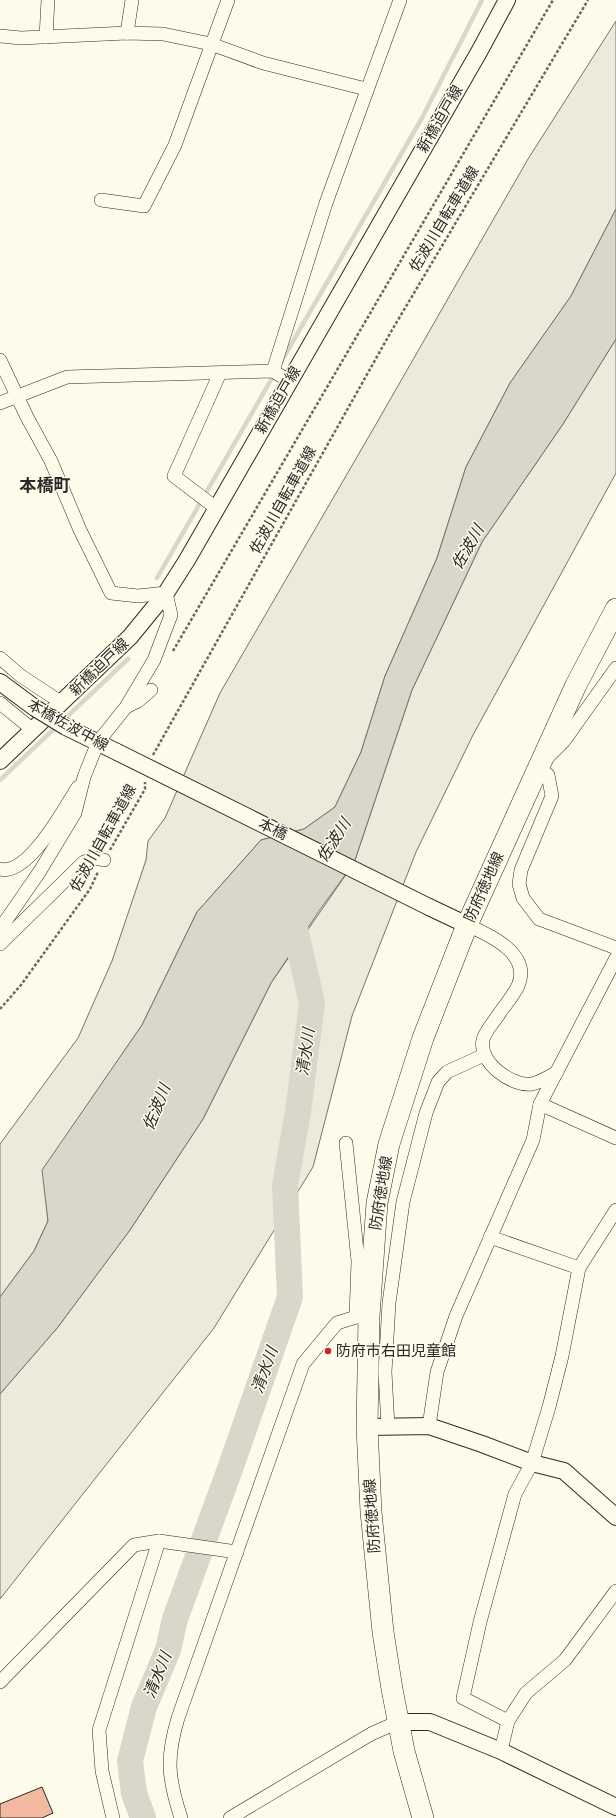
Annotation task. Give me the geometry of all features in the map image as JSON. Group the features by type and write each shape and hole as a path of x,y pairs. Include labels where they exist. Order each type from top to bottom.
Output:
{"main road":[{"name":"防府徳地線","path":"423,1818 398,1722 385,1646 371,1512 362,1316 377,1203 389,1144 423,1038 468,925 576,685 616,609"}],"street":[{"path":"46,36 48,0"},
{"path":"127,33 132,0"},
{"path":"101,200 144,206 175,145 228,0"},
{"path":"273,371 326,203 366,89 400,0"},
{"name":"新橋迫戸線","path":"0,761 130,637 166,593 187,560 479,52 507,0"},
{"path":"0,36 21,38 127,33 163,34 211,44 263,63 366,89"},
{"path":"0,360 50,461 80,530 111,593 138,596 166,593 171,615 154,660 126,707 98,742 84,777 75,813 40,871 0,929"},
{"path":"0,403 67,376 273,371 289,381"},
{"path":"216,508 174,476 220,373"},
{"path":"0,658 21,676 62,703"},
{"path":"616,668 564,741 538,767 548,776 552,796 521,870 520,884 523,898 539,919 616,948"},
{"name":"本橋佐波中線","path":"0,682 35,708 66,727 118,752"},
{"path":"126,707 138,701 151,690"},
{"path":"0,703 33,730"},
{"name":"本橋","path":"118,752 468,925"},
{"path":"0,869 15,867 32,854 50,831 84,777"},
{"path":"0,944 84,862 95,858 104,860"},
{"path":"468,925 490,935 505,945 515,957 520,973 518,986 483,1041 484,1055 491,1068 519,1082 531,1084 544,1080 557,1072"},
{"path":"429,1426 437,1372 456,1316 533,1140 540,1104 613,961 616,958"},
{"path":"388,1427 385,1372 389,1303 403,1202 426,1113 438,1082 447,1072 484,1055"},
{"path":"540,1104 616,1138"},
{"path":"181,1818 172,1792 169,1767 171,1743 178,1718 303,1364 337,1323 362,1316 346,1143"},
{"path":"508,1721 463,1698 480,1622 515,1494 532,1463 562,1356 579,1268 616,1210"},
{"path":"490,1237 579,1268"},
{"path":"367,1427 429,1426 532,1463 564,1470 616,1517"},
{"path":"0,1682 134,1545 164,1542 237,1552"},
{"path":"113,1818 102,1772 99,1730 164,1542"},
{"path":"501,1751 508,1721 526,1692 565,1660 616,1591"},
{"path":"230,1818 371,1734 398,1722 430,1722 501,1751 616,1807"}],"path":[{"path":"170,656 553,0"},
{"name":"佐波川自転車道線","path":"150,760 392,330 588,0"},
{"name":"佐波川自転車道線","path":"0,1009 21,985 90,889 104,860 145,789 145,778"}],"shaded area":[{"path":"616,21 616,209 571,296 510,383 466,467 437,558 385,676 361,752 335,807 304,829 261,840 197,912 142,1025 43,1170 48,1221 34,1251 0,1297 0,1144 78,1038 112,961 146,860 148,841 165,818 220,693 528,159"},
{"path":"616,339 616,473 473,735 416,852 352,1016 313,1167 214,1328 0,1599 0,1394 58,1327 130,1230 203,1119 271,983 354,863 412,690 482,542 563,424"}],"water":[{"name":"佐波川","path":"616,209 616,339 563,424 482,542 412,690 354,863 319,911 271,983 203,1119 130,1230 58,1327 0,1394 0,1297 34,1251 48,1221 42,1170 142,1025 197,912 261,840 304,829 335,807 361,752 385,676 437,558 466,467 510,383 571,296"}],"building":[{"path":"42,1787 53,1813 42,1818 0,1818 0,1804"}],"waterway":[{"path":"281,362 422,118 482,0"},
{"path":"157,578 275,373"},
{"path":"0,780 128,659"},
{"name":"清水川","path":"143,1818 134,1793 130,1761 144,1707 168,1650 175,1619 230,1469 290,1297 285,1185 298,1112 312,1003 290,907"}],"place":[{"name":"防府市右田児童館","path":"328,1351"}],"district":[{"name":"本橋町","path":"45,485"}]}
